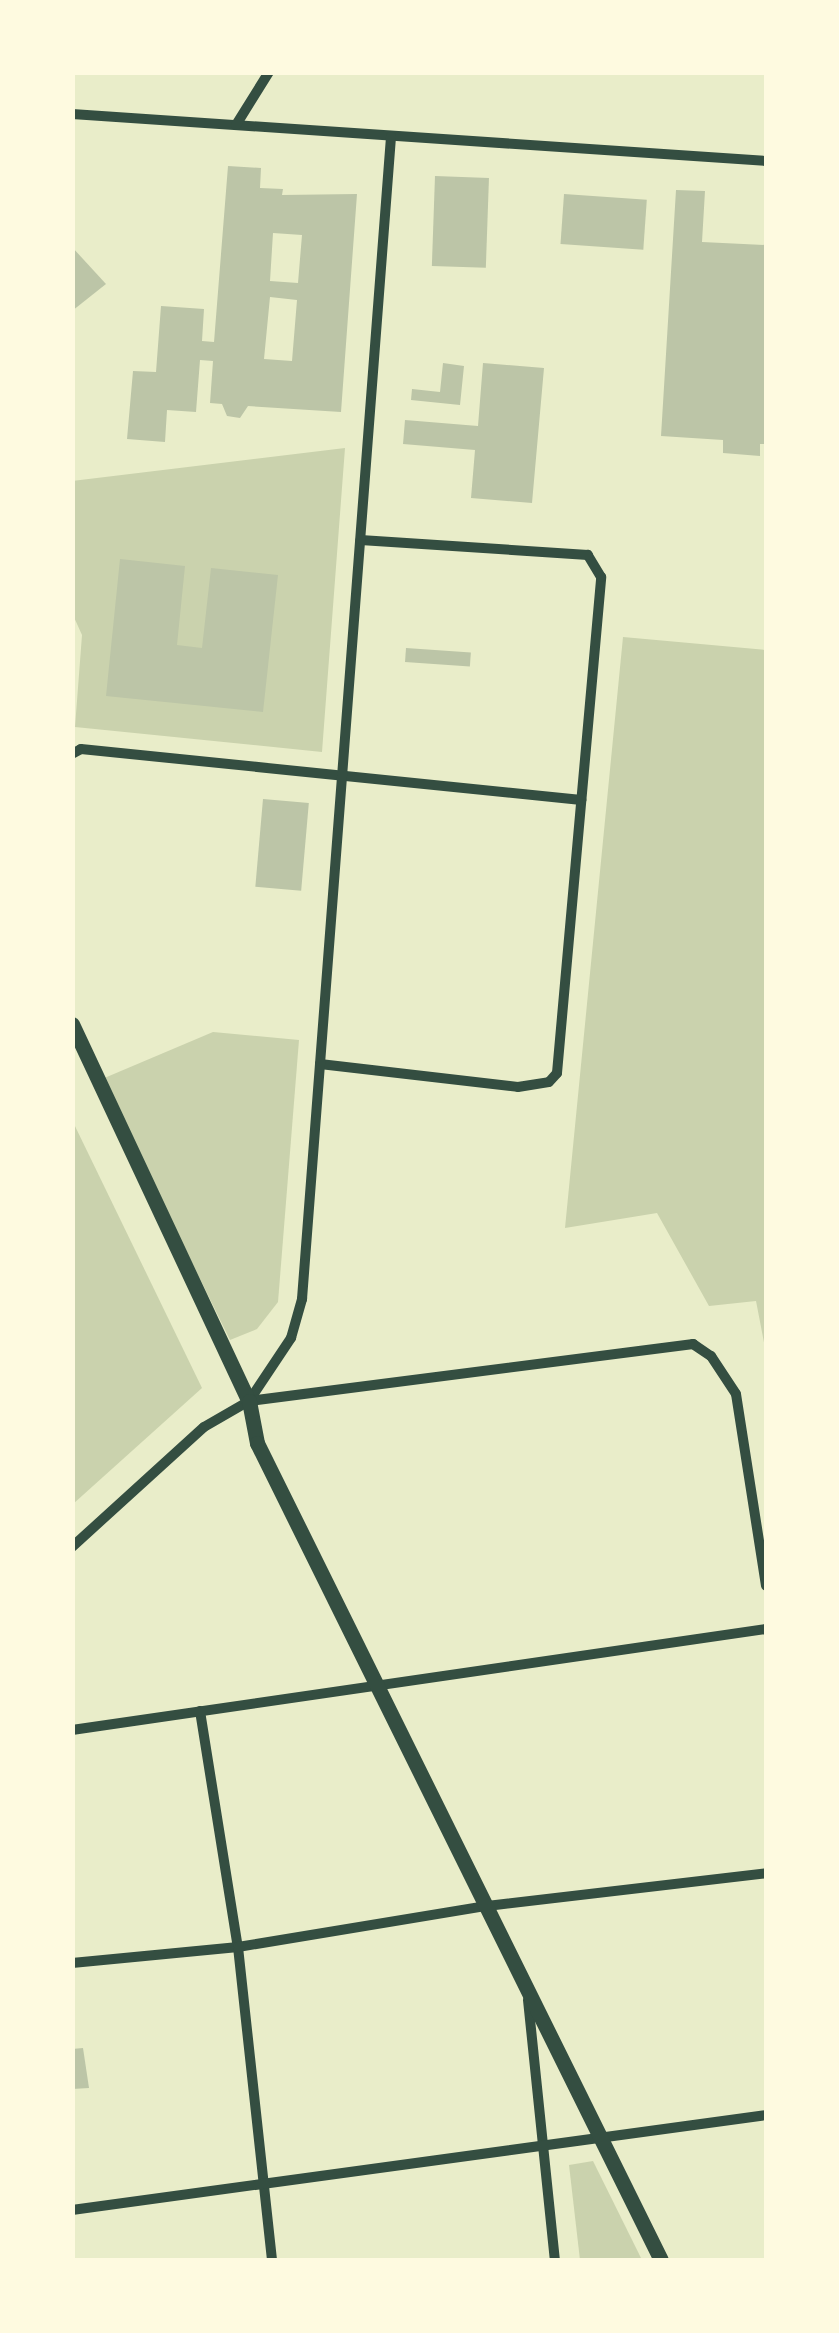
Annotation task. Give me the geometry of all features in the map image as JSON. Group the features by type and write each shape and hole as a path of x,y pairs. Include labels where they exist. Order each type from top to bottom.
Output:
{"street":[{"path":"236,125 269,72"},
{"path":"72,114 766,160"},
{"path":"249,1401 291,1338 302,1298 391,136"},
{"path":"320,1064 518,1087 535,1086 558,1074 601,577 588,555 360,540"},
{"path":"72,754 581,800"},
{"path":"72,1024 249,1401 256,1443 661,2260"},
{"path":"72,1547 204,1427 249,1401 693,1344 711,1356 736,1394 766,1586"},
{"path":"72,1730 766,1629"},
{"path":"200,1712 238,1947 272,2260"},
{"path":"72,1963 238,1947 487,1906 766,1873"},
{"path":"526,1989 556,2260"},
{"path":"72,2210 766,2116"}],"green space":[{"path":"345,448 322,752 75,727 82,635 73,615 72,481"},
{"path":"623,637 766,650 766,1353 756,1301 709,1306 657,1213 565,1228"},
{"path":"213,1032 299,1040 278,1302 257,1329 230,1340 102,1079"},
{"path":"72,1122 202,1388 73,1504"},
{"path":"593,2161 642,2260 580,2260 569,2165"}],"building":[{"path":"228,166 261,168 260,188 283,189 282,195 357,194 341,412 248,406 240,418 227,416 222,404 210,403 213,361 200,360 196,412 167,410 165,442 127,439 133,371 156,372 161,306 204,309 202,341 214,342","holes":["273,233 302,235 298,283 270,281","270,297 297,300 292,361 264,359"]},
{"path":"435,176 489,178 486,268 432,266"},
{"path":"676,190 705,191 702,242 766,245 766,444 760,444 760,456 723,453 723,440 661,436"},
{"path":"564,194 647,200 643,250 561,244"},
{"path":"72,247 106,284 72,311"},
{"path":"443,363 464,366 460,405 411,400 412,389 440,392"},
{"path":"483,363 544,368 532,503 471,498 475,450 403,444 405,420 478,426"},
{"path":"120,559 185,566 177,645 202,648 211,568 278,575 263,712 106,696"},
{"path":"406,648 471,653 470,667 405,662"},
{"path":"263,799 309,803 301,891 255,887"},
{"path":"83,2048 89,2088 72,2089 72,2049"}]}
